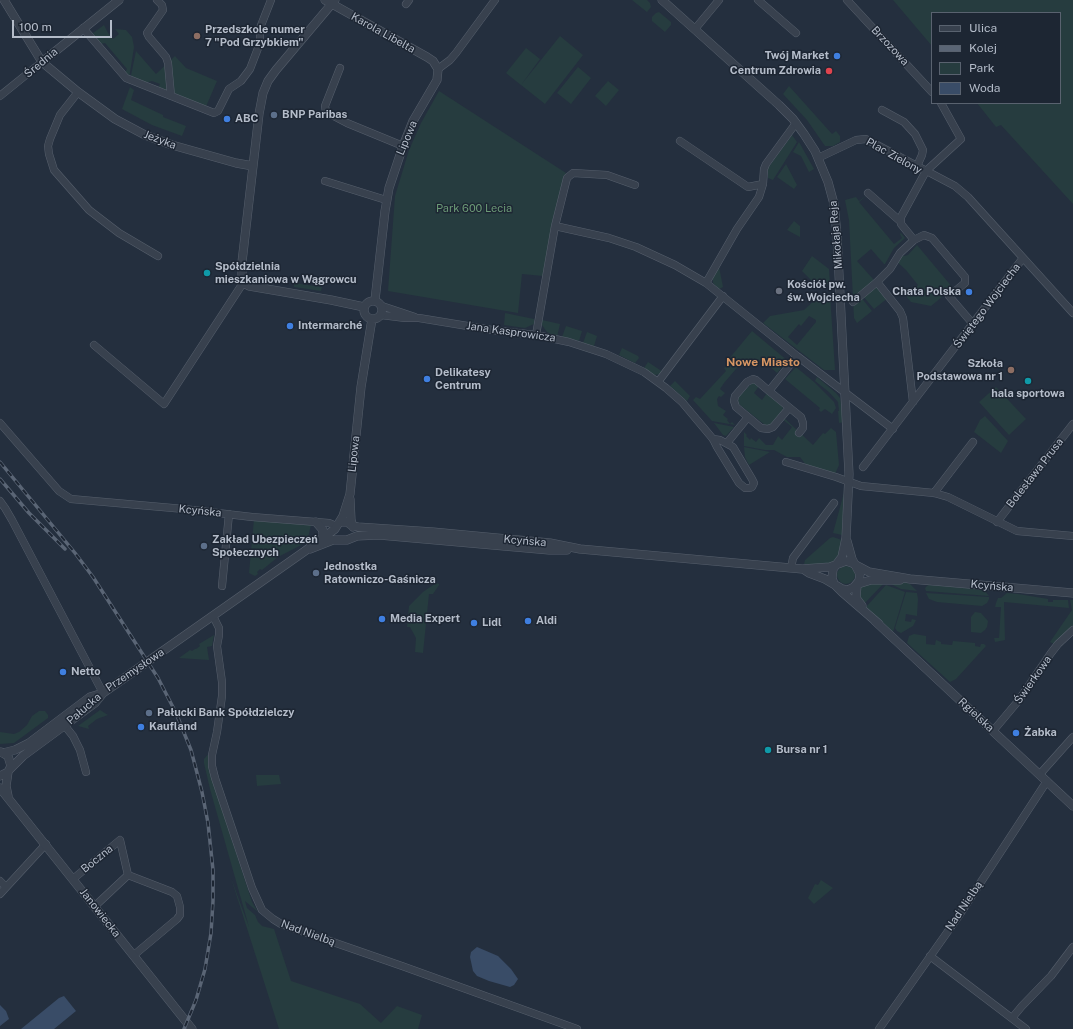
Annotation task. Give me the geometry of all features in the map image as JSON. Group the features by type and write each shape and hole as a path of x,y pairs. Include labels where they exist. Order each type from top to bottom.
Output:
{"street":[{"name":"Jeżyka","path":"4,0 42,62 78,92 115,119 159,141 201,154 253,166"},
{"name":"Średnia","path":"0,96 119,0"},
{"path":"157,0 162,5 163,10 147,33 166,57 171,96"},
{"path":"83,28 123,76 211,112 217,112 229,89 241,81 250,69 260,43 260,28 271,0"},
{"path":"438,69 450,60 456,53 495,0"},
{"name":"Mikołaja Reja","path":"662,0 780,105 796,123 818,158 830,190 836,218 846,393 849,482 846,538 844,551 838,564"},
{"path":"695,29 719,0"},
{"path":"758,0 796,33"},
{"name":"Brzozowa","path":"847,0 931,91"},
{"path":"94,346 164,404 243,283 242,262 259,114 263,93 268,81 330,1"},
{"name":"Karola Libelta","path":"330,1 427,57 433,61 438,69"},
{"path":"340,68 325,106 326,112 347,123 403,146"},
{"name":"Lipowa","path":"375,300 386,200 392,176 414,121 437,80 438,69"},
{"path":"78,92 60,115 50,139 48,146 49,154 54,170 89,210 119,233 158,256"},
{"path":"942,104 961,139 926,171 962,191 1072,311"},
{"path":"882,110 904,122 915,134 923,150 921,160 917,166"},
{"path":"706,283 737,230 760,197 766,164 796,123"},
{"name":"Plac Zielony","path":"818,158 862,138 871,141 926,171 902,214 900,221"},
{"path":"680,141 748,187 763,184"},
{"path":"536,334 555,226 567,178 573,173 606,175 635,184"},
{"path":"325,181 386,200"},
{"path":"868,192 900,221 914,240"},
{"path":"555,226 609,238 636,247 671,263 706,283 797,356 893,429"},
{"path":"853,302 890,269 900,253 914,240 924,235 932,238 965,277 965,282 950,296 973,324"},
{"name":"Świętego Wojciecha","path":"863,467 1023,258"},
{"path":"877,282 903,318 913,402"},
{"path":"243,283 249,286 364,307"},
{"path":"658,382 723,296"},
{"path":"375,300 382,306 383,311 378,318 372,319 367,317 365,314 364,307 369,301 375,300"},
{"name":"Jana Kasprowicza","path":"382,306 419,318 492,330 536,334 569,342 606,354 638,369 658,382 682,402 714,439 739,483 745,488 750,488 754,485 752,479 733,448 727,443"},
{"name":"Jana Kasprowicza","path":"381,315 419,318"},
{"name":"Lipowa","path":"351,525 350,494 361,387 372,319"},
{"path":"769,391 797,356"},
{"path":"789,408 773,427 768,429 761,428 736,407 734,401 735,396 747,382 753,379 756,380 801,417 803,428 799,433"},
{"path":"714,439 727,443 748,417"},
{"name":"Kcyńska","path":"0,423 56,488 65,496 73,499 329,523 337,526"},
{"name":"Bolesława Prusa","path":"997,522 1073,424"},
{"path":"934,493 974,442"},
{"path":"786,462 861,486 934,493 953,500 1012,530 1073,536"},
{"name":"Lipowa","path":"337,526 343,516 350,494"},
{"name":"Przemysłowa","path":"0,501 12,520 104,693 305,551 337,526"},
{"path":"791,568 793,558 834,503"},
{"path":"222,586 229,514"},
{"path":"316,522 322,530 323,538"},
{"path":"347,522 351,525 353,530 351,537 344,540 340,539 335,534 337,526 347,522"},
{"name":"Kcyńska","path":"351,525 358,527 433,532 550,543 580,548 802,569 830,567 838,564"},
{"name":"Kcyńska","path":"351,537 363,535 389,535 549,550 580,548"},
{"name":"Mikołaja Reja","path":"846,538 855,565"},
{"name":"Przemysłowa","path":"305,551 333,540 340,539"},
{"path":"846,561 855,565 860,574 857,585 848,590 838,587 833,581 832,575 834,569 838,564 846,561"},
{"name":"Kcyńska","path":"855,565 869,572 910,579 1073,593"},
{"name":"Kcyńska","path":"802,569 825,579 838,587"},
{"name":"Kcyńska","path":"857,585 871,580 888,581 910,579"},
{"name":"Rgielska","path":"857,585 855,594 858,602 879,624 1047,781 1072,802"},
{"name":"Rgielska","path":"838,587 860,609 879,624"},
{"name":"Nad Nielbą","path":"213,616 219,628 217,646 222,689 217,732 212,755 212,766 252,888 262,910 273,919 288,926 577,1029"},
{"name":"Świerkowa","path":"993,730 1019,700 1051,653 1073,630"},
{"name":"Pałucka","path":"6,772 23,756 65,726 104,693"},
{"name":"Pałucka","path":"1,752 15,750 29,743 90,698 104,693"},
{"path":"65,726 80,750 86,772"},
{"path":"1040,774 1073,737"},
{"path":"1,752 10,759 6,772 8,796"},
{"name":"Nad Nielbą","path":"879,1029 958,917 1047,781"},
{"name":"Janowiecka","path":"0,788 8,796 192,1029"},
{"name":"Boczna","path":"73,879 120,840 128,875"},
{"path":"0,894 46,844"},
{"path":"95,906 128,875 172,892 177,896 180,907 180,914 177,919 134,955"},
{"path":"0,881 6,887"},
{"path":"1012,1018 1051,976 1073,947"},
{"path":"930,956 1026,1029"}],"green space":[{"path":"632,0 647,0 651,7 647,12"},
{"path":"893,0 1073,0 1073,204 1001,125 996,127 978,104 1061,104 1061,12 931,12 931,45"},
{"path":"659,12 671,22 671,25 665,32 652,21 652,17"},
{"path":"104,25 113,39 119,34 115,29 126,30 132,37 134,47 129,79 123,76 127,69 105,43 97,45 89,36"},
{"path":"560,36 583,55 545,104 521,85"},
{"path":"526,48 540,59 521,85 506,73"},
{"path":"136,51 156,74 175,56 186,68 217,81 205,109 157,90 160,84 152,81 141,84 130,80"},
{"path":"578,67 591,78 571,104 557,93"},
{"path":"608,81 619,90 606,106 595,96"},
{"path":"789,86 832,134 836,131 840,136 840,142 833,146 825,146 807,120 783,94"},
{"path":"130,87 134,90 131,100 163,115 163,117 186,126 182,136 152,125 122,109"},
{"name":"Park 600 Lecia","path":"439,91 566,173 550,238 543,276 522,274 518,313 388,291 395,196 409,150 421,123"},
{"path":"792,135 797,142 773,180 768,178 768,168"},
{"path":"799,142 814,169 809,172 801,156 793,152"},
{"path":"786,164 797,185 794,189 777,177"},
{"path":"867,195 859,202 894,244 902,238 901,233 905,238 894,248 885,264 871,249 857,261 889,297 874,309 862,295 860,296 872,311 857,323 854,318 849,220 845,200 856,197 859,201"},
{"path":"794,221 800,226 800,237 787,230"},
{"path":"917,245 953,288 931,306 911,302 906,296 918,285 906,270 896,261 900,253 904,256 908,255"},
{"path":"812,256 829,269 830,285 820,284 817,286 802,271"},
{"path":"719,267 723,287 719,289 713,283 713,277"},
{"path":"294,283 322,287 321,291 294,287"},
{"path":"830,295 835,370 824,370 763,323 770,316 804,310 819,296","holes":["809,316 816,320 816,322 797,345 788,337 799,324 801,326"]},
{"path":"505,313 534,319 534,324 525,328 504,325"},
{"path":"542,320 560,324 557,337 547,332 542,325"},
{"path":"566,326 582,331 579,341 562,337"},
{"path":"752,331 788,361 777,373 765,362 763,364 758,359 749,359 742,367 740,365 720,389 725,393 717,399 718,406 726,411 723,415 728,419 727,420 730,424 732,422 735,425 712,421 693,400 696,397 700,399 726,371 724,368 730,363 728,360"},
{"path":"587,332 597,336 594,346 583,343"},
{"path":"622,348 638,356 639,358 635,363 619,355"},
{"path":"648,362 663,372 654,375 644,368"},
{"path":"796,367 834,402 836,408 832,414 825,409 821,412 819,410 820,408 785,379"},
{"path":"817,377 840,398 844,422 839,423 838,402 829,392 815,381"},
{"path":"675,381 690,396 687,401 670,386"},
{"path":"752,383 759,386 754,393 762,400 767,393 782,405 783,410 777,420 769,426 765,425 739,404 739,397"},
{"path":"996,387 1026,419 1009,435 979,402"},
{"path":"782,416 813,445 823,433 825,434 831,428 836,432 839,465 835,474 806,465 800,457 787,457 774,450 744,446 744,432 750,440 751,438 756,442 759,438 766,445 773,445 778,436 782,440 792,427 781,418"},
{"path":"985,416 1008,441 1001,453 974,432 980,420"},
{"path":"714,423 734,427 726,436 723,435"},
{"path":"744,447 770,452 749,465 745,457"},
{"path":"845,489 843,514 842,535 833,533"},
{"path":"254,519 311,525 307,542 278,557 262,570 260,569 257,572 258,574 255,576 249,573"},
{"path":"833,537 842,540 840,552 835,562 824,566 804,564 805,560"},
{"path":"842,566 850,566 855,571 853,582 850,584 842,584 837,579 837,571"},
{"path":"904,582 910,584 917,591 901,589 889,583"},
{"path":"436,583 439,585 433,594 429,594 423,653 415,652 416,638 410,627 407,627 409,606 423,592"},
{"path":"884,583 864,604 860,600 859,589 863,584"},
{"path":"886,585 905,592 893,632 866,607"},
{"path":"928,585 976,589 985,591 989,596 926,591 925,588"},
{"path":"906,592 917,593 917,616 906,614 905,621 911,622 912,619 916,620 913,626 901,633 895,628"},
{"path":"926,593 989,597 989,599 987,603 982,606 937,602 929,599"},
{"path":"1007,593 1048,599 1048,602 1053,602 1053,600 1068,600 1069,608 1004,602 1005,640 995,642 994,638 999,638 1001,607 995,607 998,598 1001,598"},
{"path":"1070,600 1073,600 1073,626 1054,644 1050,642 1072,610"},
{"path":"975,612 981,613 988,621 987,627 981,633 971,632 971,617"},
{"path":"914,634 926,636 926,644 935,645 936,640 941,642 941,644 952,645 953,641 975,643 975,646 980,647 981,644 986,646 956,679 950,682 907,643 909,636"},
{"path":"214,635 212,646 207,647 209,660 179,658 190,650 192,651 196,649 200,646 199,644"},
{"path":"100,710 108,715 97,719 88,726 89,729 78,726"},
{"path":"39,711 45,711 48,718 14,743 0,744 0,732 14,734 19,732 27,725 32,716"},
{"path":"210,752 210,772 252,902 258,912 245,901 247,908 255,915 258,922 262,926 274,929 291,981 360,1004 381,1023 397,1006 422,1015 418,1029 279,1029 231,878 249,927 204,763 204,759"},
{"path":"256,775 279,775 281,784 257,786"},
{"path":"821,880 833,888 814,904 808,898 815,884 818,885"}],"water":[{"path":"477,947 498,956 511,969 518,979 514,985 510,987 477,976 473,971 470,957 471,952"},
{"path":"64,996 76,1011 54,1029 21,1029 59,998"},
{"path":"0,1005 6,1011 9,1019 0,1026"}],"railway":[{"path":"0,462 93,577 158,678 176,713 191,750 208,823 213,870 213,901 211,933 205,969 196,1000 184,1029"},
{"path":"0,479 29,513 65,549"}],"place":[{"name":"Przedszkole numer 7 \"Pod Grzybkiem\"","path":"197,36"},
{"name":"Twój Market","path":"837,56"},
{"name":"Centrum Zdrowia","path":"829,71"},
{"name":"BNP Paribas","path":"274,115"},
{"name":"ABC","path":"227,119"},
{"name":"Spółdzielnia mieszkaniowa w Wągrowcu","path":"207,273"},
{"name":"Kościół pw. św. Wojciecha","path":"779,291"},
{"name":"Chata Polska","path":"969,292"},
{"name":"Intermarché","path":"290,326"},
{"name":"Szkoła Podstawowa nr 1","path":"1011,370"},
{"name":"Delikatesy Centrum","path":"427,379"},
{"name":"hala sportowa","path":"1028,381"},
{"name":"Zakład Ubezpieczeń Społecznych","path":"204,546"},
{"name":"Jednostka Ratowniczo-Gaśnicza","path":"316,573"},
{"name":"Media Expert","path":"382,619"},
{"name":"Aldi","path":"528,621"},
{"name":"Lidl","path":"474,623"},
{"name":"Netto","path":"63,672"},
{"name":"Pałucki Bank Spółdzielczy","path":"149,713"},
{"name":"Kaufland","path":"141,727"},
{"name":"Żabka","path":"1016,733"},
{"name":"Bursa nr 1","path":"768,750"}],"district":[{"name":"Nowe Miasto","path":"763,362"}]}
